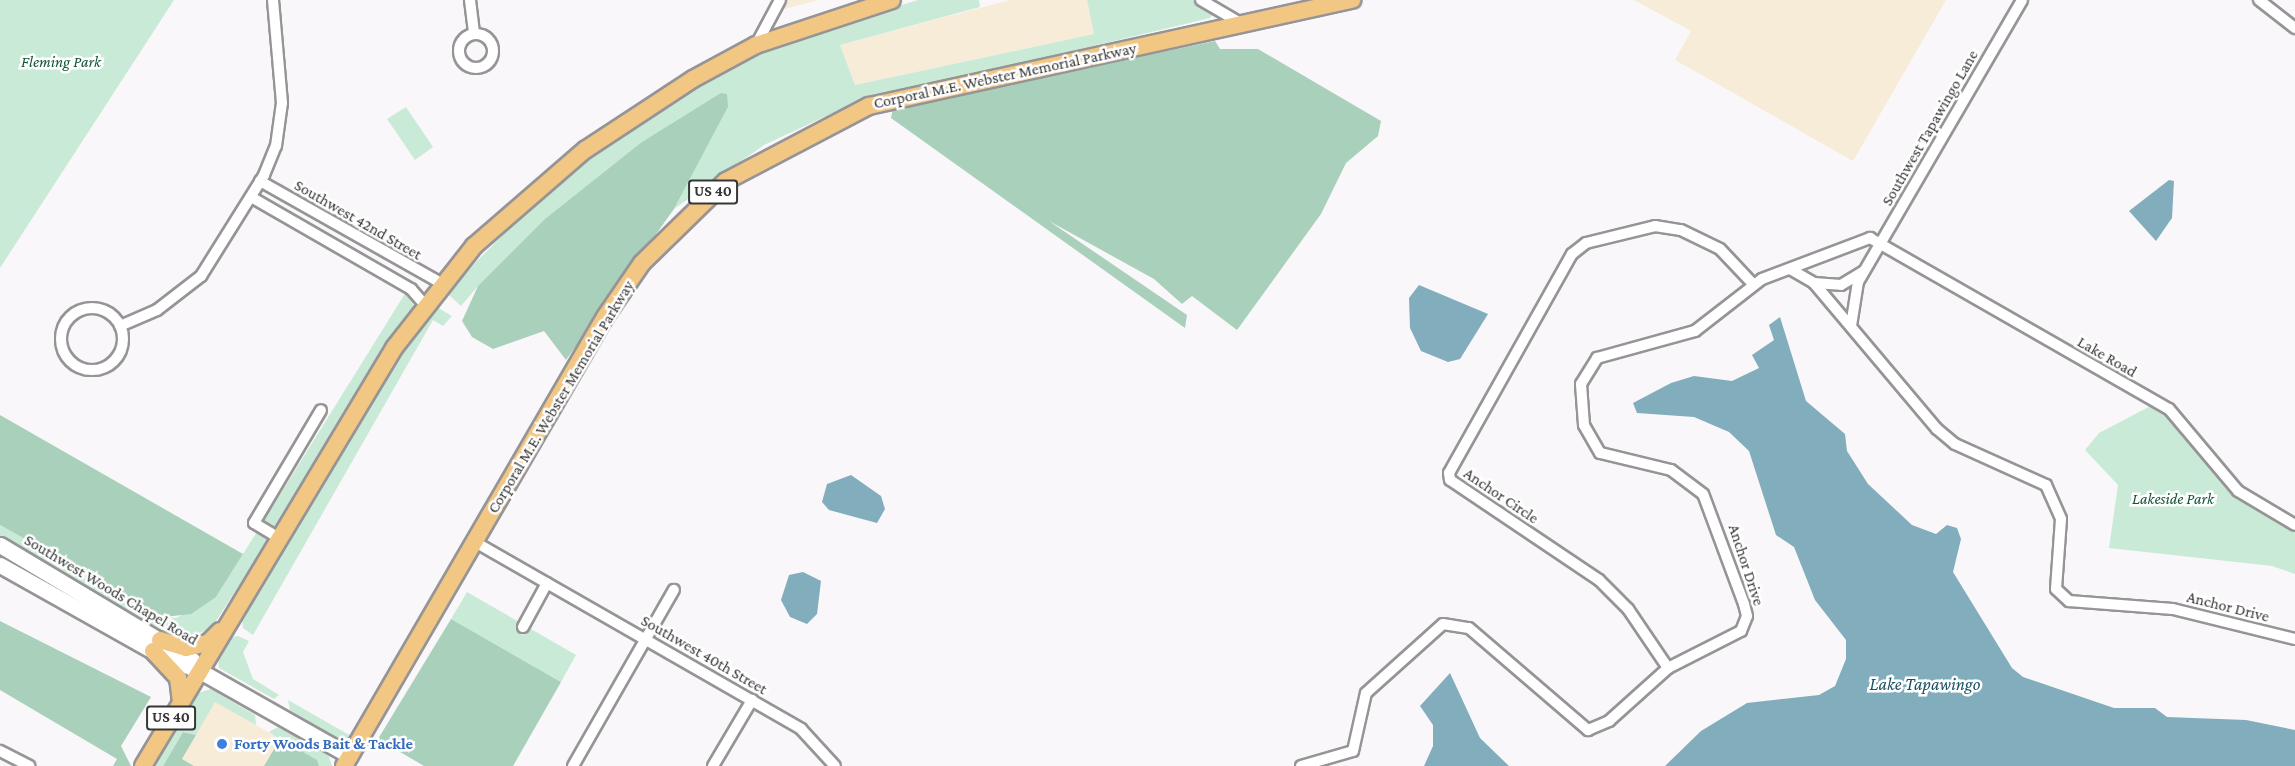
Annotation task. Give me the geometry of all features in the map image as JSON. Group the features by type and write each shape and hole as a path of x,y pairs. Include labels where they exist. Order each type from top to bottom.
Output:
{"main road":[{"name":"US 40","path":"143,766 279,538 424,304 474,246 585,150 756,45 892,0"},
{"name":"Corporal M.E. Webster Memorial Parkway","path":"347,761 642,262 726,181 869,106 1353,0"},
{"name":"Southwest Woods Chapel Road","path":"0,545 157,646 347,761"},
{"name":"Southwest Woods Chapel Road","path":"0,565 157,646"},
{"path":"157,646 197,646 227,624"},
{"path":"157,646 178,678 181,701"}],"street":[{"path":"120,326 157,310 201,276 260,181 280,123 273,0"},
{"path":"470,0 474,34"},
{"path":"756,45 780,0"},
{"path":"1201,0 1242,24"},
{"name":"Southwest Tapawingo Lane","path":"1863,272 2022,0"},
{"path":"2259,0 2295,28"},
{"name":"Southwest 42nd Street","path":"260,181 441,283"},
{"name":"Southwest 42nd Street","path":"251,197 411,289 424,304"},
{"name":"Anchor Circle","path":"1668,668 1628,609 1581,567 1450,480 1449,472 1572,255 1596,237 1655,226 1681,230 1720,249 1753,284"},
{"path":"336,245 345,230"},
{"path":"1790,269 1870,238 1881,240"},
{"name":"Lake Road","path":"1881,240 2169,409 2238,491 2295,525"},
{"name":"Anchor Drive","path":"1301,766 1353,751 1366,693 1443,624 1469,628 1588,730 1609,721 1668,668 1741,631 1747,616 1744,604 1703,494 1671,470 1600,453 1584,426 1581,384 1597,358 1695,331 1753,284 1790,269 1814,283 1955,444 2046,485 2061,519 2056,589 2069,601 2173,609 2295,639"},
{"path":"1851,327 1853,295 1863,272"},
{"name":"Anchor Drive","path":"1814,283 1841,285 1863,272"},
{"path":"77,311 107,311 120,326 118,356 102,368 73,363 62,347 63,326 77,311"},
{"path":"279,538 254,523 321,410"},
{"name":"Southwest 40th Street","path":"475,542 801,729 835,766"},
{"path":"523,627 547,584"},
{"path":"573,766 674,590"},
{"path":"713,766 752,700"},
{"path":"0,751 29,766"}],"shaded area":[{"path":"785,0 819,0 780,10"},
{"path":"1010,0 1087,0 1094,34 855,85 840,45"},
{"path":"1634,0 1946,0 1853,161 1675,60 1691,31"},
{"path":"215,701 280,739 264,766 194,766 182,759"}],"green space":[{"name":"Fleming Park","path":"0,0 174,0 0,268"},
{"path":"918,0 979,0 980,7 840,45 855,85 1094,34 1087,0 1193,0 1214,13 1210,18 852,104 764,145 674,209 728,107 478,286 461,306 446,292 570,168 721,71 793,39"},
{"path":"1215,41 1220,49 1258,49 1381,121 1378,136 1346,163 1321,214 1237,330 1192,296 1182,304 1154,279 1049,221 1187,315 1185,328 891,118 893,108"},
{"path":"721,93 727,94 728,107 674,209 566,360 544,331 493,349 472,337 462,321 478,286 545,219 642,142"},
{"path":"406,107 433,147 415,160 387,119"},
{"path":"406,292 414,306 277,527 268,526 263,522"},
{"path":"435,306 452,316 443,326 433,320 253,635 243,628 242,619 389,372"},
{"name":"Lakeside Park","path":"2158,402 2238,491 2295,523 2295,574 2272,566 2109,548 2118,485 2085,450 2099,433"},
{"path":"0,415 243,554 216,597 191,614 164,617 0,525"},
{"path":"494,488 353,738 340,740 290,710 288,700 351,736"},
{"path":"0,525 163,617 176,618 216,597 258,530 268,541 212,627 190,638 167,633 0,536"},
{"path":"467,592 576,655 561,682 451,619"},
{"path":"451,619 561,682 513,766 424,766 378,739"},
{"path":"0,621 151,697 121,746 131,766 113,766 117,759 0,690"},
{"path":"238,636 249,641 243,652 253,679 279,695 274,699 219,668 218,660 232,637"},
{"path":"211,689 255,715 256,725 215,702 196,735 183,732 163,766 155,766 198,693"},
{"path":"278,727 328,754 332,766 319,766 269,732"},
{"path":"183,732 196,735 182,759 194,766 163,766"},
{"path":"280,739 317,760 319,766 264,766"}],"water":[{"path":"2169,180 2174,181 2172,218 2156,241 2129,211"},
{"path":"1419,285 1488,314 1460,359 1448,362 1421,351 1410,328 1409,298"},
{"name":"Lake Tapawingo","path":"1780,317 1806,401 1845,434 1847,451 1868,484 1912,525 1936,534 1947,525 1957,528 1961,539 1953,572 2012,668 2023,677 2114,708 2155,708 2167,717 2246,720 2295,730 2295,766 1665,766 1701,731 1747,703 1819,695 1835,686 1846,659 1846,640 1815,600 1794,547 1776,535 1749,451 1729,432 1694,417 1637,413 1633,403 1671,383 1694,376 1732,381 1759,368 1752,355 1774,340 1769,325"},
{"path":"851,475 881,496 885,509 877,523 829,510 822,502 827,484"},
{"path":"803,572 821,581 817,614 807,624 790,617 781,600 789,575"},
{"path":"1450,673 1480,738 1509,766 1424,766 1433,746 1433,725 1420,706"}],"place":[{"name":"Forty Woods Bait & Tackle","path":"222,744"}]}
